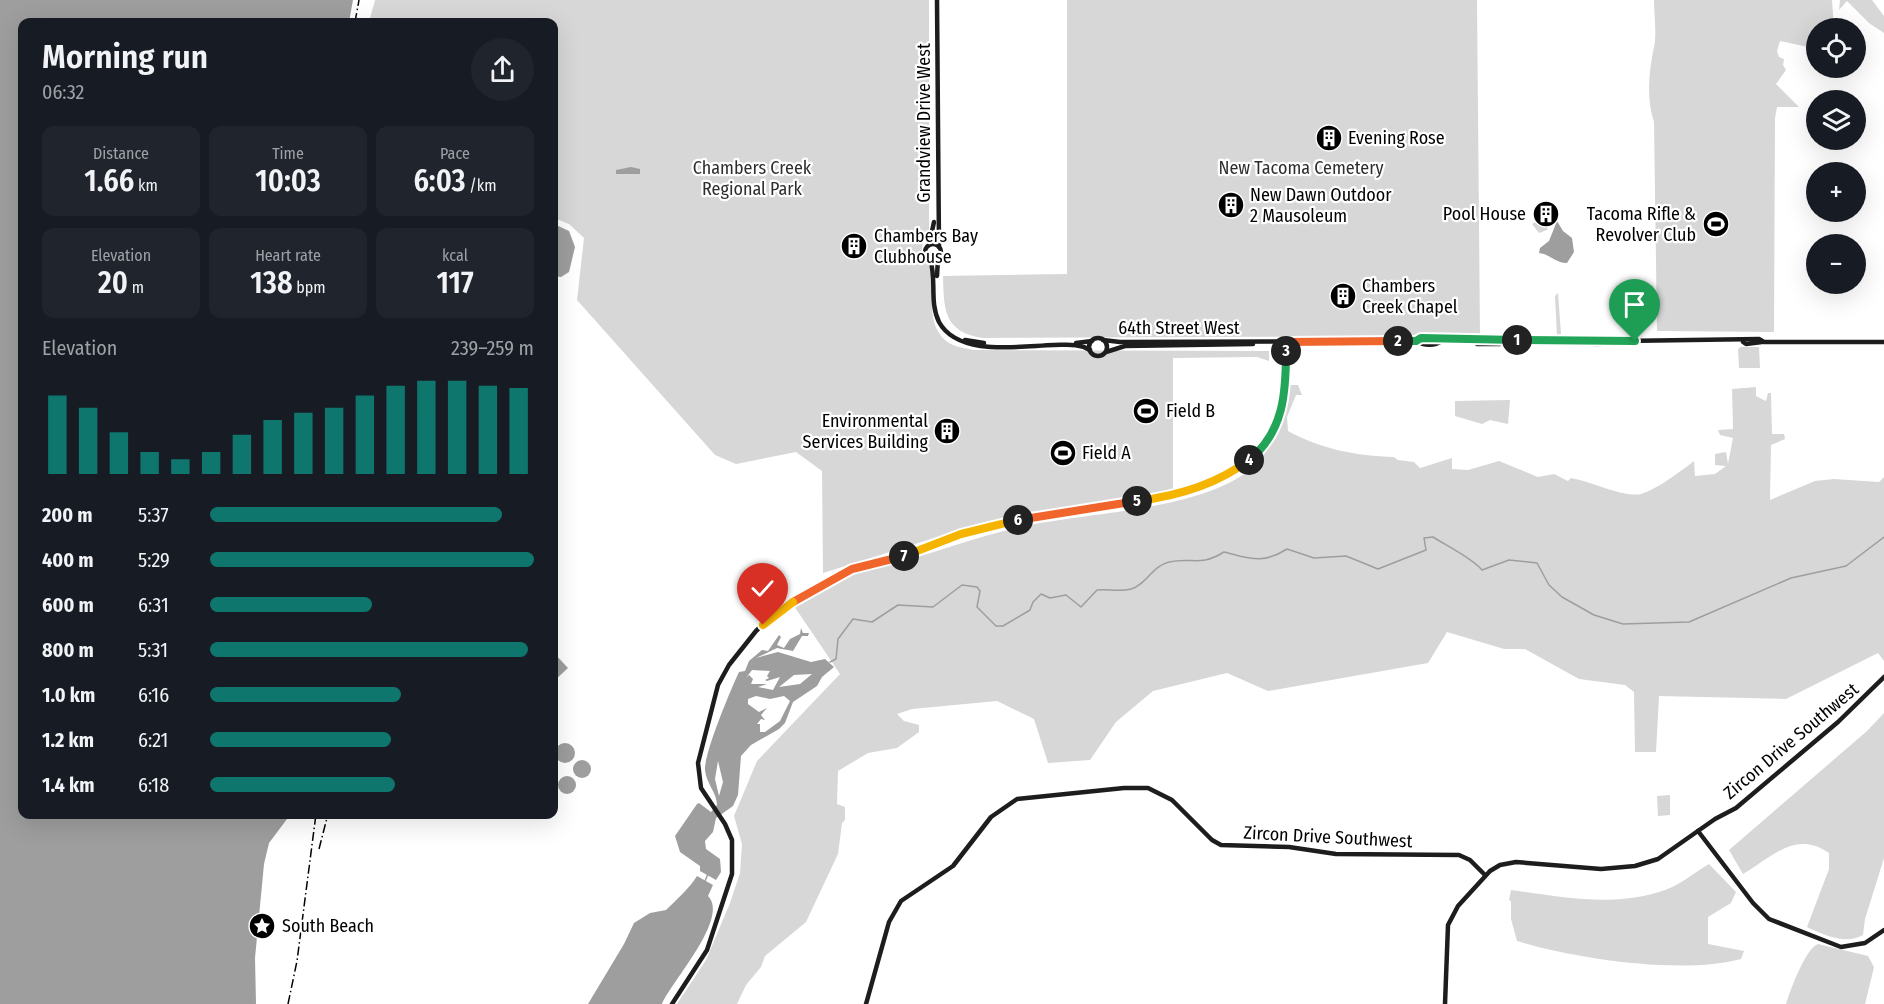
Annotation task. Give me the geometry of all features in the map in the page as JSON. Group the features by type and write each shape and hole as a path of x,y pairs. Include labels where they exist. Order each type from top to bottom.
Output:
{"street":[{"name":"Grandview Drive West","path":"929,245 934,227 936,0"},
{"name":"Grandview Drive West","path":"936,0 939,247"},
{"path":"952,335 942,321 938,309 938,258 941,252 939,247 929,245 925,252 934,272 937,317 952,335 972,345 1073,345 1090,350 1098,356 1106,352 1107,346 1103,340 1092,341 1090,350"},
{"path":"930,259 938,258"},
{"name":"64th Street West","path":"952,335 967,341 983,343 1092,341"},
{"name":"64th Street West","path":"1103,340 1255,343 1416,341 1421,338 1442,341 1743,342 1759,339 1762,342 1884,342"},
{"path":"672,1004 706,950 725,901 734,854 729,833 720,815 701,788 697,770 714,694 729,665 756,631 777,612 821,584 852,569 898,558 961,534 1018,520 1170,496 1223,477 1253,456 1275,428 1286,393 1286,342"},
{"name":"64th Street West","path":"1106,352 1125,346 1247,345 1255,343"},
{"name":"Zircon Drive Southwest","path":"866,1004 889,922 901,901 914,890 947,872 959,861 997,810 1025,796 1148,788 1172,800 1212,840 1221,844 1289,846 1336,854 1459,855 1470,860 1485,875 1497,866 1516,862 1601,869 1644,864 1671,852 1698,831 1736,808 1838,722 1884,677"},
{"path":"1698,831 1753,903 1769,919 1841,947 1865,944 1884,930"},
{"path":"1445,1004 1448,925 1452,913 1485,875"}],"green space":[{"name":"Chambers Creek Regional Park","path":"375,0 929,0 929,232 927,240 923,243 921,255 928,263 931,273 932,310 939,333 951,344 973,350 1269,351 1269,361 1257,357 1173,358 1173,490 988,521 823,573 822,471 796,452 736,464 715,455 577,300 584,238 569,224 558,220 558,18 370,18"},
{"name":"New Tacoma Cemetery","path":"1067,0 1477,0 1480,336 983,338 960,330 948,317 943,276 1067,274"},
{"name":"Tacoma Rifle & Revolver Club","path":"1654,0 1832,0 1833,18 1806,18 1806,47 1780,41 1777,51 1779,57 1784,59 1783,65 1786,70 1776,84 1799,107 1777,107 1775,118 1774,332 1657,331 1654,122 1649,94 1655,37"},
{"path":"1840,0 1872,0 1884,16 1884,33 1869,23 1847,1 1839,10"},
{"path":"1544,209 1553,213 1547,230 1539,233 1532,224 1537,221"},
{"path":"1558,293 1561,334 1557,336 1555,296"},
{"path":"1759,347 1760,368 1739,368 1738,349"},
{"path":"1290,385 1298,385 1302,395 1296,395 1287,417 1288,431 1313,443 1352,453 1394,457 1398,460 1414,462 1420,468 1452,458 1452,469 1468,470 1499,461 1538,477 1554,474 1568,481 1571,478 1634,495 1654,489 1694,461 1695,476 1715,474 1726,466 1715,465 1715,454 1726,452 1728,464 1733,438 1720,435 1718,430 1733,429 1732,389 1756,387 1756,396 1766,401 1768,393 1771,393 1772,434 1784,434 1785,439 1771,445 1770,500 1815,481 1834,479 1879,482 1884,477 1884,661 1878,653 1786,699 1659,696 1656,752 1635,752 1634,692 1625,685 1579,679 1525,649 1504,649 1447,632 1428,663 1268,691 1227,673 1153,691 1116,722 1090,760 1048,763 1034,719 997,701 912,709 897,714 904,721 919,725 919,732 897,748 868,753 838,771 837,804 845,807 845,820 842,823 838,854 806,922 765,956 761,967 746,985 737,1004 677,1004 706,960 740,873 742,844 734,816 757,761 840,674 794,606 857,573 992,534 1047,522 1143,508 1205,493 1232,482 1253,467 1267,449"},
{"path":"1510,400 1508,424 1490,420 1482,424 1455,416 1455,401"},
{"path":"1884,713 1884,858 1865,919 1863,935 1849,939 1835,938 1807,927 1829,869 1829,853 1806,844 1795,845 1775,853 1743,874 1729,850 1867,731"},
{"path":"1670,795 1670,815 1658,816 1657,796"},
{"path":"1709,864 1736,892 1731,903 1708,917 1708,944 1744,951 1741,959 1717,964 1690,965 1629,963 1568,954 1517,941 1511,919 1511,901 1509,900 1511,890 1588,899 1627,899 1671,888"},
{"path":"1818,944 1868,956 1874,967 1865,1004 1786,1004 1808,953"}],"shaded area":[{"path":"0,0 353,0 350,18 18,18 18,819 287,819 269,843 264,864 255,958 256,1004 0,1004"},
{"path":"631,167 640,169 640,174 616,174 616,170"},
{"path":"1557,221 1563,231 1572,238 1574,252 1567,263 1539,253 1540,248 1549,241"},
{"path":"558,226 569,231 575,247 569,272 558,277"},
{"path":"801,628 803,633 809,633 808,636 802,636 793,651 777,648 756,658 778,652 811,662 825,659 834,667 822,677 817,686 793,702 785,723 779,729 751,745 741,756 738,795 733,806 716,818 713,832 705,841 706,849 720,859 721,872 716,880 700,871 700,866 680,852 675,836 697,804 699,803 711,812 717,805 706,775 706,762 719,721 739,672 745,671 749,661 762,650 768,651 779,635 781,637 777,645 784,648 790,639 800,634","holes":["752,670 770,671 767,676 769,678 765,680 767,681 780,677 773,690 758,687 767,684 751,684 753,679 749,675 746,678","812,674 800,684 779,687 794,675","756,696 770,699 784,696 790,701 780,721 765,732 760,732 760,724 757,724 761,719 765,720 761,715 767,708 759,712 748,704 748,699","718,761 723,782 719,796 715,779"]},
{"path":"558,657 568,668 558,677"},
{"path":"565,743 574,749 572,760 565,763 558,760 558,746"},
{"path":"582,760 588,763 591,769 588,775 582,778 576,775 573,769 576,763"},
{"path":"567,776 573,779 576,785 573,791 567,794 561,791 558,785 561,779"},
{"path":"697,876 713,885 708,896 713,906 711,919 697,950 662,1004 588,1004 634,923 650,913 666,910 687,890"}],"waterway":[{"path":"830,662 836,659 838,639 853,619 872,622 898,605 933,607 962,585 977,587 980,591 977,607 996,626 1003,626 1030,610 1033,602 1041,594 1050,598 1066,595 1081,607 1097,590 1123,590 1136,587 1163,564 1209,559 1224,552 1263,559 1287,549 1314,558 1346,556 1378,569 1426,550 1424,538 1433,537 1466,557 1482,570 1509,560 1537,563 1549,585 1562,597 1594,615 1623,624 1689,622 1791,578 1846,566 1884,537"},
{"path":"705,881 708,874"}],"railway":[{"path":"356,18 359,0"},
{"path":"288,1004 297,961 315,819"},
{"path":"319,849 327,819"}],"place":[{"name":"Evening Rose","path":"1329,138"},
{"name":"New Dawn Outdoor 2 Mausoleum","path":"1231,205"},
{"name":"Pool House","path":"1546,214"},
{"name":"Tacoma Rifle & Revolver Club","path":"1716,224"},
{"name":"Chambers Bay Clubhouse","path":"854,246"},
{"name":"Chambers Creek Chapel","path":"1343,296"},
{"name":"Field B","path":"1146,411"},
{"name":"Environmental Services Building","path":"947,431"},
{"name":"Field A","path":"1063,453"},
{"name":"South Beach","path":"262,926"}],"route":[{"path":"763,625 777,612 821,584 852,569 898,558 983,527 1180,494 1230,473 1263,446 1275,428 1286,393 1286,342 1416,341 1421,338 1438,338 1442,341 1500,339 1592,341 1602,339 1622,341 1624,339 1635,341"}]}
